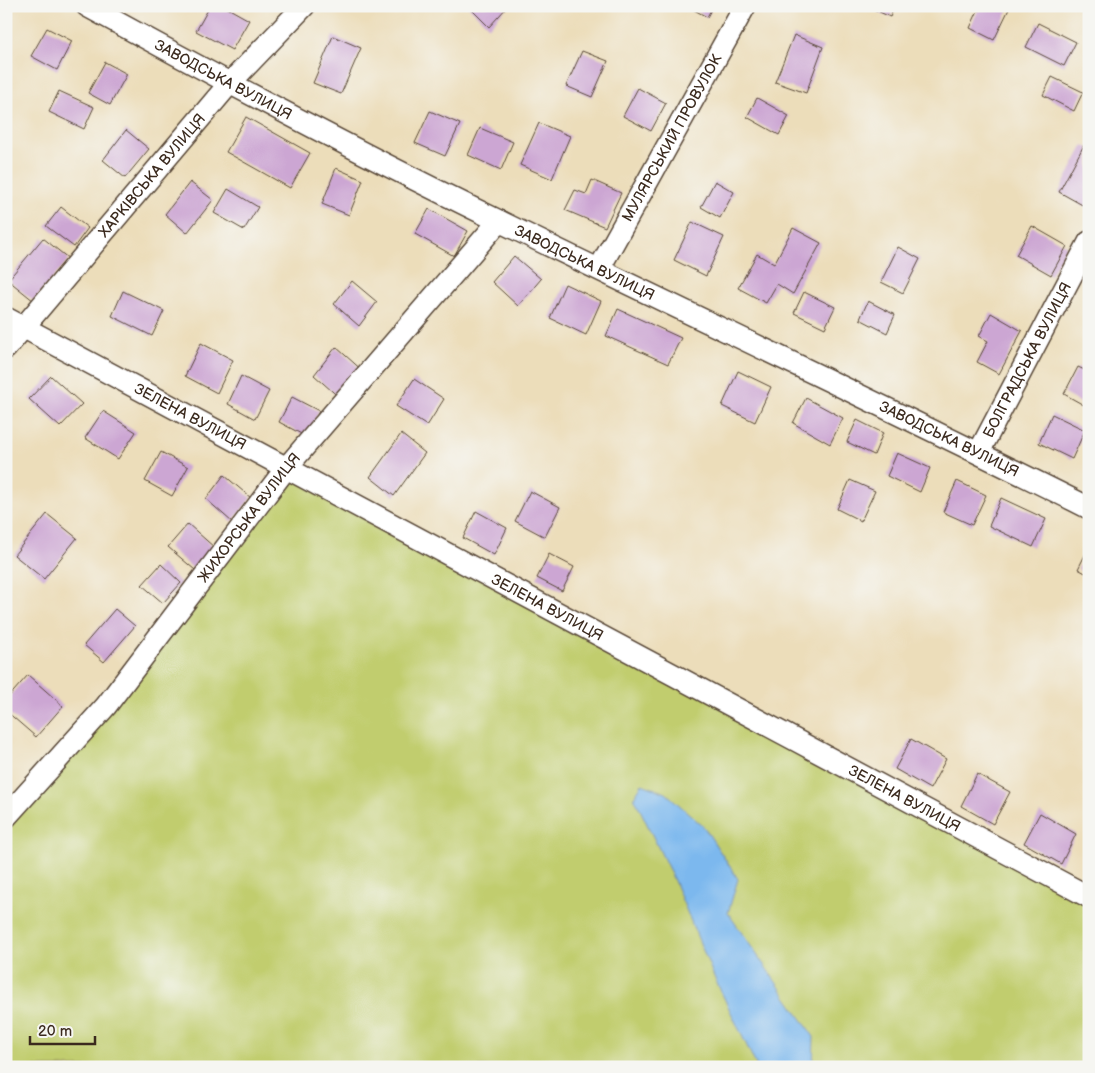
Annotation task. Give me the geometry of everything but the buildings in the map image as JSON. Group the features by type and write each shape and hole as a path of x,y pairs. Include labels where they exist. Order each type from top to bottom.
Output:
{"street":[{"name":"ЗАВОДСЬКА ВУЛИЦЯ","path":"87,6 229,84 499,221 979,452 1089,508"},
{"name":"ХАРКІВСЬКА ВУЛИЦЯ","path":"6,348 16,323 229,84 304,6"},
{"name":"МУЛЯРСЬКИЙ ПРОВУЛОК","path":"599,270 745,6"},
{"name":"ЖИХОРСЬКА ВУЛИЦЯ","path":"6,818 106,706 288,467 499,221"},
{"name":"БОЛГРАДСЬКА ВУЛИЦЯ","path":"979,452 1089,242"},
{"name":"ЗЕЛЕНА ВУЛИЦЯ","path":"16,323 1089,897"}],"green space":[{"path":"287,467 1089,897 1089,1067 6,1067 6,817"}],"water":[{"path":"642,784 666,793 704,827 738,879 728,913 814,1037 813,1067 757,1067 715,979 672,876 634,797"}]}
